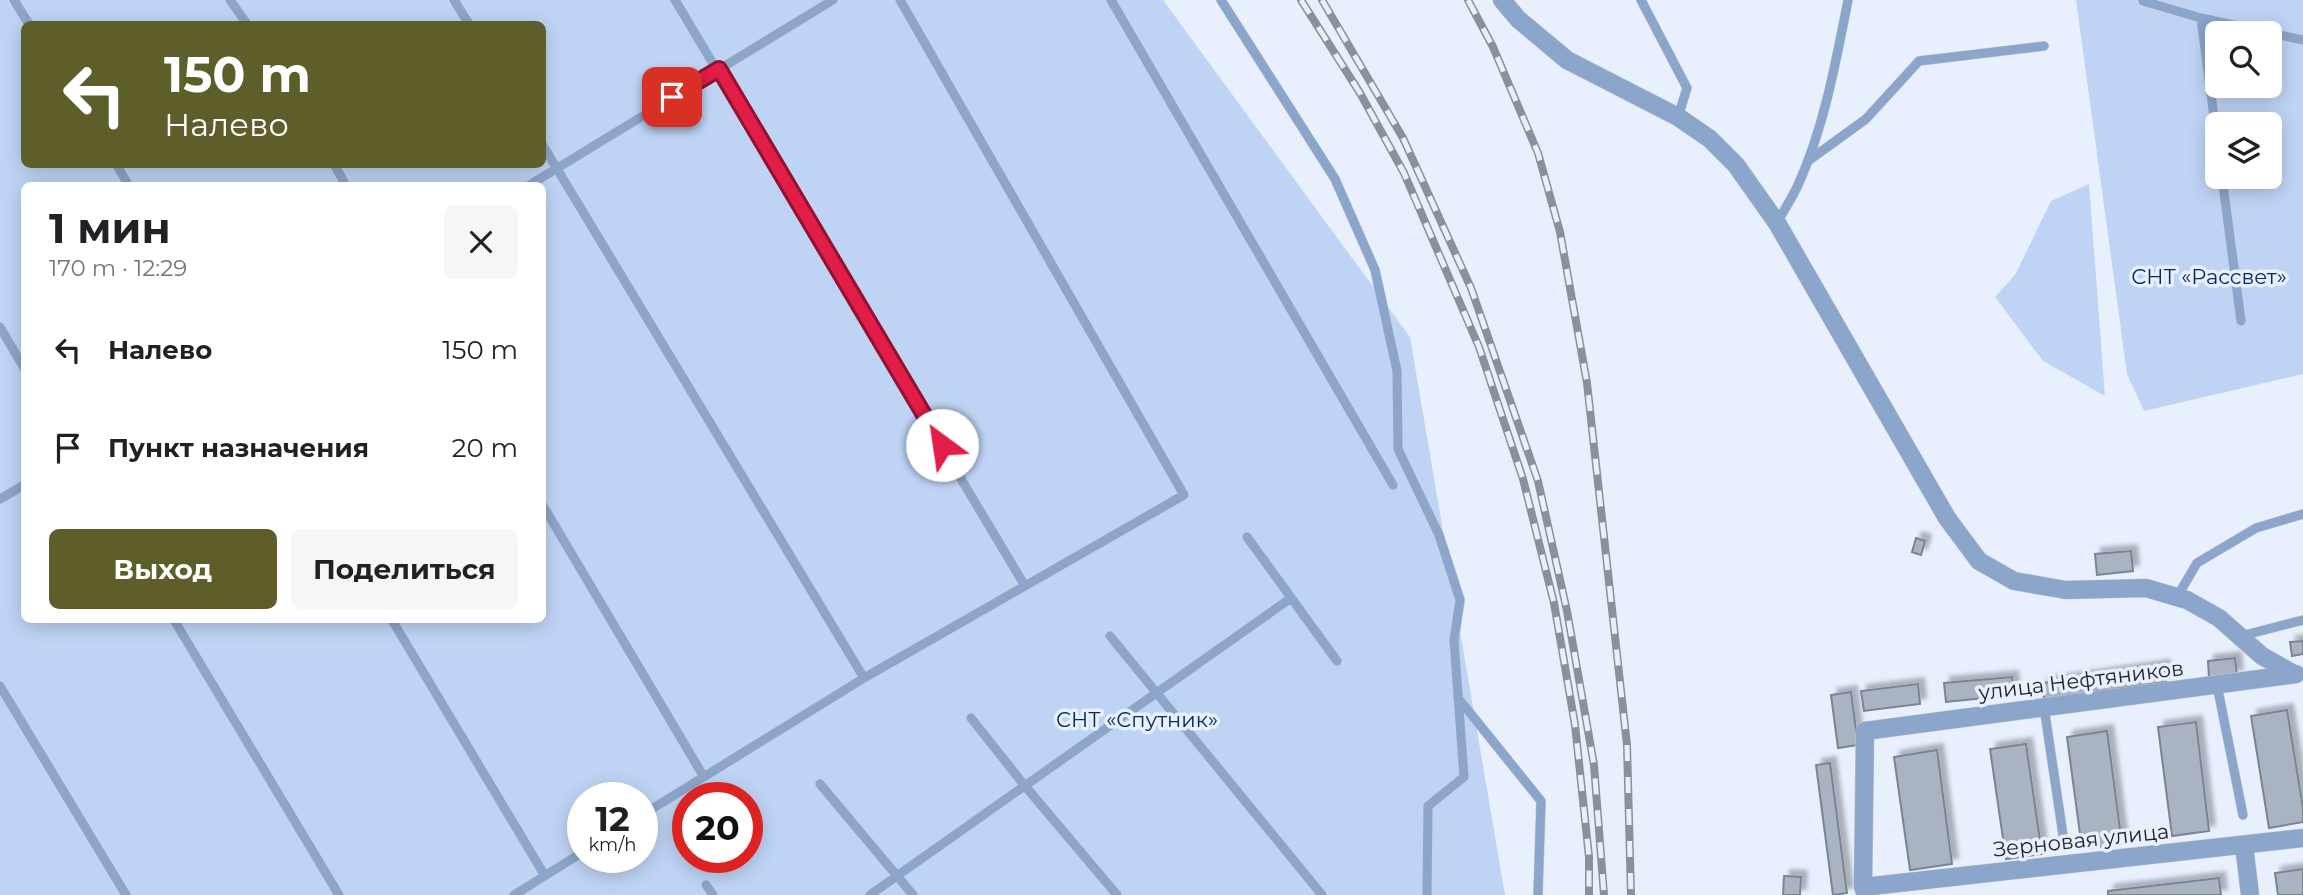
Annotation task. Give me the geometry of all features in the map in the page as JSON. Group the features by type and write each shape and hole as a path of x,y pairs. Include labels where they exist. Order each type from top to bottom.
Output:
{"street":[{"path":"1502,0 1518,19 1567,60 1678,117 1710,139 1736,165 1777,223 1947,519 1979,561 2014,580 2066,590 2146,588 2187,600 2219,618 2262,656 2299,674"},
{"name":"улица Нефтяников","path":"1865,891 1865,731 2299,674"},
{"name":"Зерновая улица","path":"1865,891 2303,838"},
{"path":"2244,845 2250,895"}],"lane":[{"path":"14,0 27,21"},
{"path":"230,0 245,21"},
{"path":"454,0 467,21"},
{"path":"675,0 719,69 1025,586"},
{"path":"534,182 832,0"},
{"path":"658,805 864,678 1184,495 900,0"},
{"path":"1111,0 1393,485"},
{"path":"1221,0 1335,179 1375,270 1396,371 1398,449 1439,535 1460,600 1454,640 1464,777 1428,806 1427,895"},
{"path":"1642,0 1687,88 1678,117"},
{"path":"1777,223 1798,187 1808,161 1826,100 1848,0"},
{"path":"2143,1 2201,18 2303,40"},
{"path":"2201,18 2213,112"},
{"path":"1808,161 1866,119 1919,61 2044,46"},
{"path":"546,150 864,678"},
{"path":"2224,189 2241,321"},
{"path":"0,327 21,363"},
{"path":"0,499 21,487"},
{"path":"546,511 704,777"},
{"path":"2177,597 2197,562 2256,528 2303,514"},
{"path":"1247,537 1338,661"},
{"path":"870,895 1291,598"},
{"path":"2240,636 2303,620"},
{"path":"176,623 339,895"},
{"path":"394,623 545,876"},
{"path":"1110,636 1322,895"},
{"path":"2217,685 2243,814"},
{"path":"0,686 126,895"},
{"path":"1457,697 1541,801 1538,895"},
{"path":"2044,707 2063,835"},
{"path":"971,718 1117,895"},
{"path":"820,784 913,895"},
{"path":"514,895 567,862"},
{"path":"706,885 713,895"}],"green space":[{"name":"СНТ «Спутник»","path":"0,0 1163,0 1410,337 1505,895 0,895"},
{"name":"СНТ «Рассвет»","path":"2076,0 2303,0 2303,374 2144,411 2127,374"},
{"path":"2089,184 2105,396 2043,361 1995,297 2015,275 2051,201"}],"building":[{"path":"1916,538 1925,541 1921,555 1912,552"},
{"path":"2131,551 2133,571 2097,575 2095,554"},
{"path":"2303,641 2303,654 2292,656 2290,642"},
{"path":"2235,658 2237,675 2209,678 2208,661"},
{"path":"2164,666 2166,682 2044,699 2042,683"},
{"path":"2012,677 2014,695 1946,702 1944,683"},
{"path":"1918,684 1920,704 1864,711 1861,691"},
{"path":"1851,692 1858,745 1838,748 1831,695"},
{"path":"2287,710 2303,822 2269,828 2251,716"},
{"path":"2196,722 2209,831 2172,836 2158,727"},
{"path":"2107,731 2122,844 2082,849 2067,737"},
{"path":"2026,744 2042,854 2006,859 1990,749"},
{"path":"1937,750 1952,864 1910,870 1894,757"},
{"path":"1830,763 1847,893 1833,895 1816,765"},
{"path":"2303,869 2303,895 2278,895 2275,873"},
{"path":"1784,876 1801,877 1800,895 1783,895"},
{"path":"2219,878 2221,895 2108,895 2108,891"}],"railway":[{"path":"1301,0 1360,93 1404,173 1479,347 1523,479 1554,603 1575,725 1589,857 1589,895"},
{"path":"1322,0 1403,138 1471,288 1538,481 1567,611 1594,765 1604,895"},
{"path":"1468,0 1493,47 1538,153 1560,232 1587,383 1627,745 1631,895"}],"route":[{"path":"672,97 719,69 942,445"}]}
